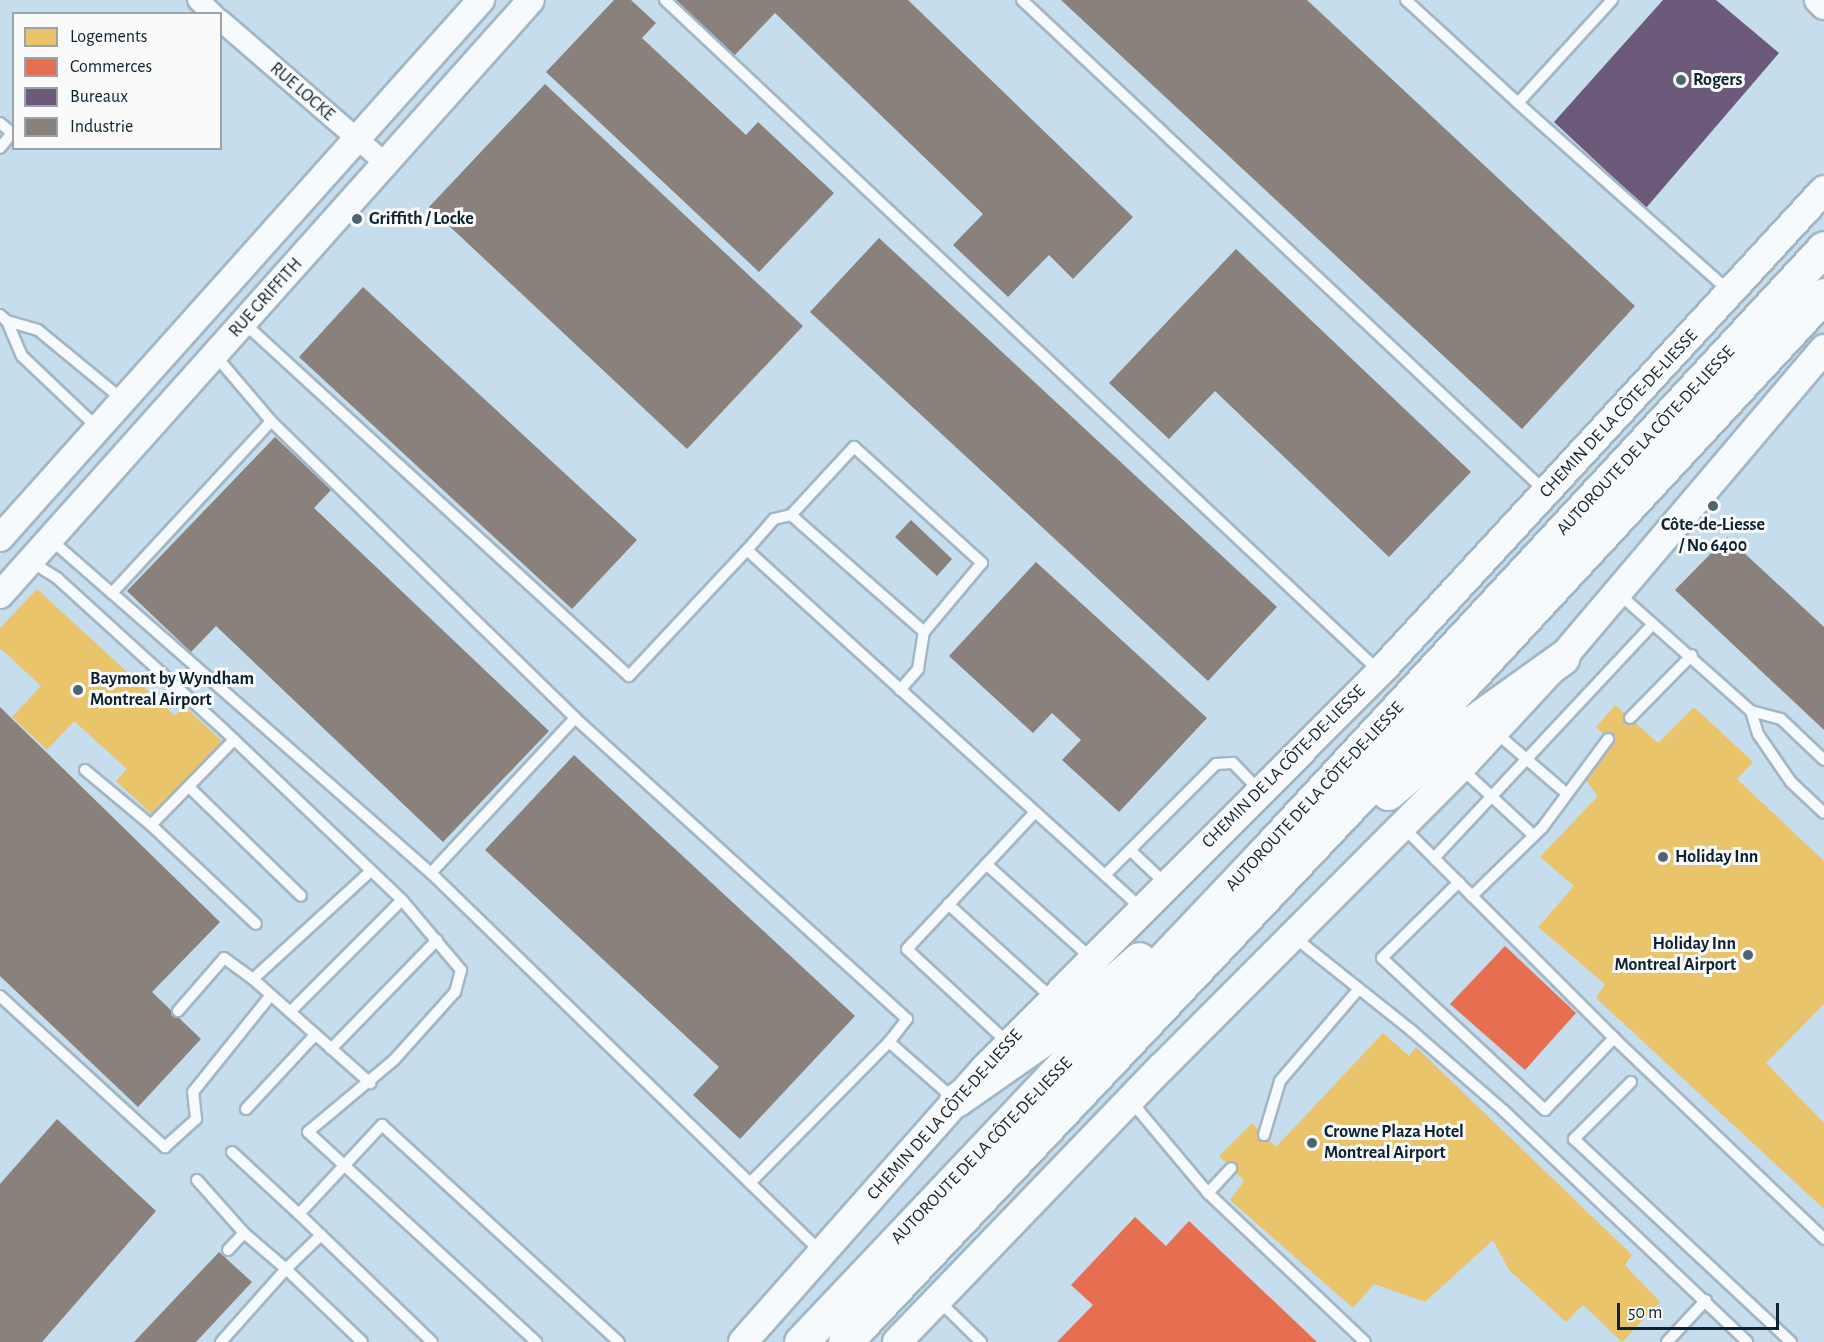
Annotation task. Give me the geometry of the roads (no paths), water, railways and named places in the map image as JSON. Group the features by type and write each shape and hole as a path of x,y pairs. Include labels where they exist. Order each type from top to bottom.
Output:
{"highway":[{"name":"AUTOROUTE DE LA CÔTE-DE-LIESSE","path":"801,1342 1264,853 1824,248"},
{"name":"AUTOROUTE DE LA CÔTE-DE-LIESSE","path":"845,1342 1267,894 1824,295"},
{"path":"1267,894 1463,729 1562,658"},
{"path":"956,1100 1056,1030 1264,853"}],"main road":[{"path":"1819,0 1824,5"},
{"name":"CHEMIN DE LA CÔTE-DE-LIESSE","path":"743,1342 1008,1044 1141,908 1380,672 1824,190"},
{"path":"897,1342 1130,1100 1404,828 1461,768 1562,658 1616,591 1824,349"}],"street":[{"path":"198,0 211,12"},
{"path":"30,561 1,537 481,0"},
{"name":"RUE GRIFFITH","path":"0,595 531,0"},
{"name":"RUE LOCKE","path":"222,22 385,163"},
{"path":"111,414 139,438"}],"lane":[{"path":"665,0 1380,672"},
{"path":"1022,0 1546,493"},
{"path":"1406,0 1731,293"},
{"path":"1518,103 1612,0"},
{"path":"0,123 12,133 0,148"},
{"path":"2,322 38,330 111,414"},
{"path":"2,322 22,356 111,414"},
{"path":"244,323 629,676 774,519 791,514 854,447 982,563 924,632 918,669 900,690"},
{"path":"215,355 271,421 575,718 907,1019 889,1042 750,1183"},
{"path":"112,593 271,421"},
{"path":"791,514 924,632"},
{"path":"50,539 431,873 822,1252"},
{"path":"747,550 1141,908"},
{"path":"30,561 57,578 234,740 402,900 461,970 455,992 370,1083 308,1132 536,1342"},
{"path":"1616,591 1692,655 1751,711 1781,719 1824,760"},
{"path":"1434,858 1653,624"},
{"path":"1630,718 1692,655"},
{"path":"1751,711 1758,734 1785,772 1824,813"},
{"path":"431,873 575,718"},
{"path":"1494,731 1567,794"},
{"path":"1472,896 1534,836 1608,739"},
{"path":"151,825 234,740"},
{"path":"1105,875 1216,764 1233,763 1261,792"},
{"path":"1461,768 1534,836"},
{"path":"85,770 151,825 256,924"},
{"path":"189,787 301,896"},
{"path":"1008,1044 907,949 1035,812"},
{"path":"1404,828 1614,1038 1824,1239"},
{"path":"1130,850 1166,884"},
{"path":"986,864 1091,958"},
{"path":"253,979 371,871"},
{"path":"1459,882 1382,958 1545,1110 1614,1038"},
{"path":"290,1012 402,900"},
{"path":"948,904 1052,998"},
{"path":"1294,937 1412,1031 1504,1111 1706,1300 1747,1342"},
{"path":"331,1049 437,940"},
{"path":"178,1011 224,958 253,979 370,1083"},
{"path":"1264,1135 1280,1080 1358,990"},
{"path":"0,996 165,1147 196,1119 193,1092 271,995"},
{"path":"246,1109 315,1035"},
{"path":"889,1042 956,1100"},
{"path":"1631,1082 1574,1139 1791,1342"},
{"path":"1130,1100 1208,1193 1365,1342"},
{"path":"299,1214 343,1163 382,1125 619,1342"},
{"path":"232,1152 432,1342"},
{"path":"1208,1193 1231,1168"},
{"path":"197,1180 244,1233 286,1269 362,1342"},
{"path":"228,1251 244,1233"},
{"path":"221,1342 286,1269 321,1235"},
{"path":"938,1299 981,1342"},
{"path":"1667,1342 1706,1300"}],"place":[{"name":"Rogers","path":"1681,80"},
{"name":"Griffith / Locke","path":"357,219"},
{"name":"Côte-de-Liesse / No 6400","path":"1713,506"},
{"name":"Baymont by Wyndham Montreal Airport","path":"78,690"},
{"name":"Holiday Inn","path":"1663,857"},
{"name":"Holiday Inn Montreal Airport","path":"1748,955"},
{"name":"Crowne Plaza Hotel Montreal Airport","path":"1312,1143"}]}
